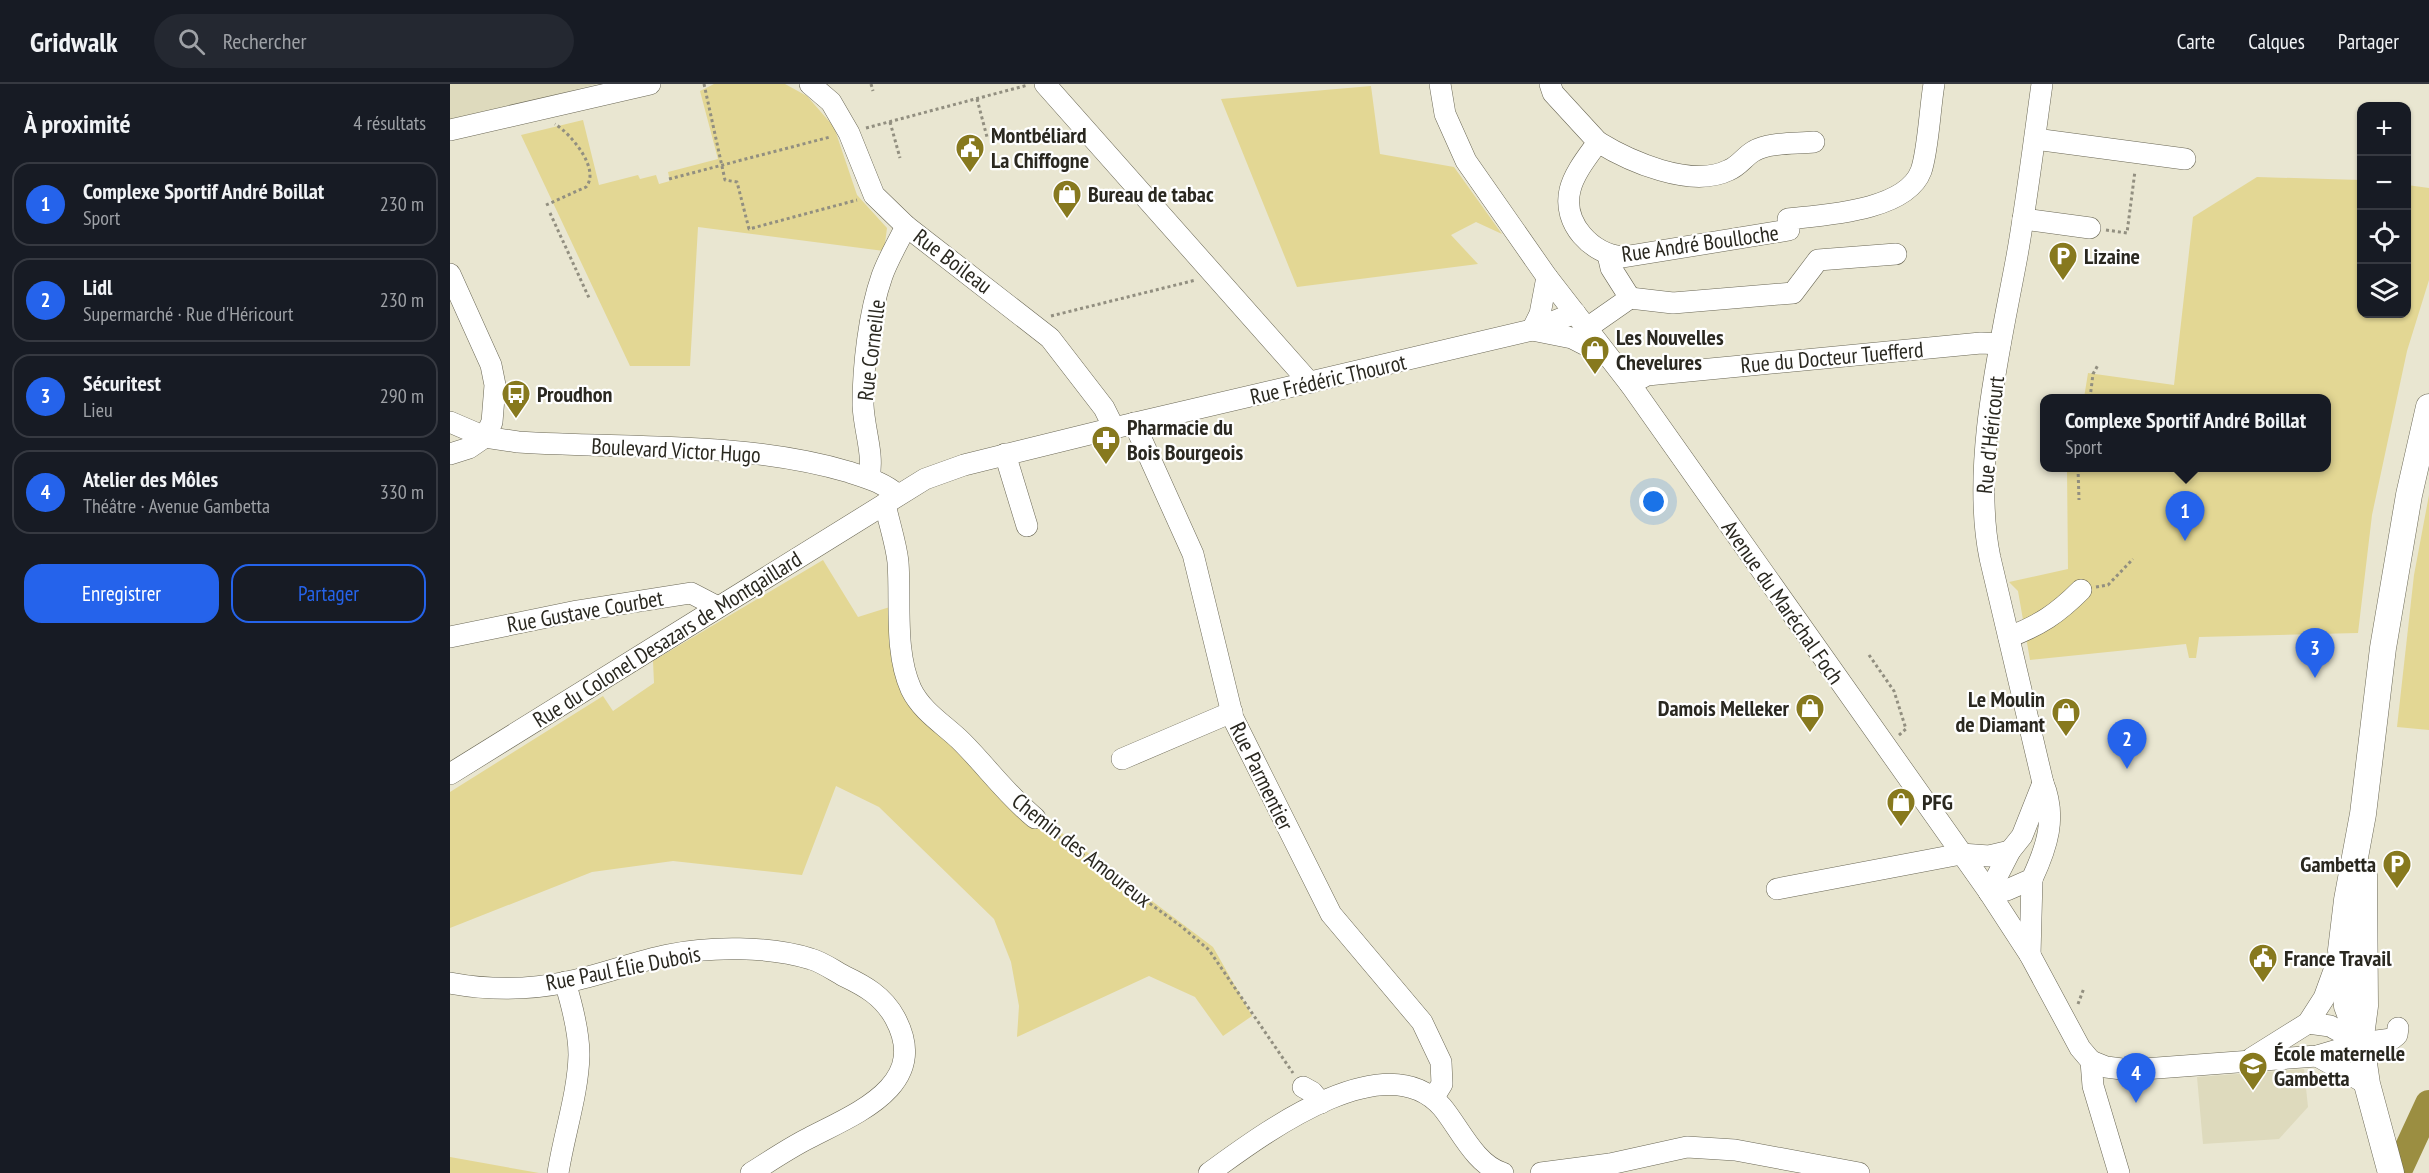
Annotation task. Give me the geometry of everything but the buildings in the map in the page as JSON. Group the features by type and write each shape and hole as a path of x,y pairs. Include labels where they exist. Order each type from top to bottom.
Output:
{"main road":[{"path":"2389,1164 2367,1084 2361,1042 2347,1006 2341,950 2347,900 2363,814 2383,648 2409,495 2429,407"},
{"path":"2361,1042 2365,1006 2363,814"}],"street":[{"path":"450,130 650,84"},
{"name":"Rue Boileau","path":"810,84 831,102 849,133 874,195 906,226 1032,321 1072,363 1104,408 1124,425"},
{"path":"1045,84 1215,275 1267,338 1310,383"},
{"name":"Avenue du Maréchal Foch","path":"1440,84 1445,114 1466,161 1547,277 1630,384 1989,892 2030,955 2080,1048 2091,1061"},
{"path":"1550,84 1553,93 1598,142 1625,159 1660,172 1700,175 1728,171 1760,148 1814,142"},
{"name":"Rue André Boulloche","path":"1598,142 1574,180 1568,208 1574,224 1590,245 1608,255 1623,257 1789,230 1788,219 1851,211 1901,195 1914,184 1924,159 1934,84"},
{"name":"Rue d'Héricourt","path":"2030,955 2035,873 2046,844 2051,813 2050,801 2043,783 1984,530 1983,479 2000,344 2023,219 2042,84"},
{"path":"2035,139 2185,159"},
{"path":"2023,219 2090,228"},
{"name":"Rue Corneille","path":"869,478 873,463 864,414 863,383 869,335 882,277 906,226"},
{"path":"1608,255 1611,268 1630,298 1673,303 1793,293 1818,260 1896,254"},
{"path":"450,274 491,365 495,385 492,422 485,437 469,448 450,454"},
{"path":"1532,330 1540,314 1547,277"},
{"name":"Rue Frédéric Thourot","path":"891,499 925,479 964,465 1124,425 1581,320 1630,298"},
{"name":"Rue Frédéric Thourot","path":"1532,330 1572,338 1609,357"},
{"name":"Rue du Docteur Tuefferd","path":"1630,384 1647,375 1981,343 2000,344"},
{"name":"Boulevard Victor Hugo","path":"450,422 485,437 549,444 761,453 813,462 887,485 891,499"},
{"name":"Rue Parmentier","path":"1124,425 1193,554 1232,712 1331,914 1422,1022 1441,1062 1442,1084 1434,1097"},
{"path":"1005,454 1027,526"},
{"name":"Rue du Colonel Desazars de Montgaillard","path":"450,774 891,499"},
{"name":"Chemin des Amoureux","path":"891,499 898,562 897,596 904,667 912,690 924,708 962,741 1019,804 1035,818"},
{"path":"2009,637 2035,627 2058,614 2081,590"},
{"name":"Rue Gustave Courbet","path":"450,637 577,611 691,593 718,607"},
{"path":"1122,759 1232,712"},
{"path":"1989,892 2010,851 2022,836 2043,783"},
{"path":"1777,889 1961,854 1989,856 2010,851"},
{"path":"1989,892 2007,890 2035,873 2010,851"},
{"name":"Rue Paul Élie Dubois","path":"450,983 483,989 565,982 669,954 747,948 812,959 875,992 892,1013 903,1033 905,1055 898,1077 881,1098 852,1117 807,1139 751,1173"},
{"path":"2249,1060 2307,1023 2324,998 2341,950"},
{"path":"558,1173 579,1054 573,1009 565,982"},
{"path":"2307,1023 2330,1026 2361,1042"},
{"path":"2119,1173 2093,1086 2091,1061 2106,1067 2130,1070 2317,1056 2361,1042 2392,1039 2397,1035 2398,1028"},
{"path":"2317,1056 2367,1084"},
{"path":"1209,1173 1272,1128 1321,1103 1356,1090 1388,1083 1412,1088 1434,1097 1467,1142 1496,1172"},
{"path":"1303,1087 1312,1092 1321,1103"},
{"path":"1541,1173 1610,1164 1687,1147 1735,1150 1859,1173"}],"path":[{"path":"704,84 725,180 737,182 749,229 874,195"},
{"path":"871,84 873,91"},
{"path":"669,179 1033,84"},
{"path":"977,99 987,137"},
{"path":"543,110 552,122 565,130 586,161 591,177 586,187 546,205"},
{"path":"890,122 900,158"},
{"path":"2090,228 2127,232 2135,171"},
{"path":"550,213 590,300"},
{"path":"1032,321 1215,275"},
{"path":"2091,394 2093,374 2098,365"},
{"path":"2078,472 2079,500"},
{"path":"2081,590 2108,585 2133,559"},
{"path":"1869,655 1894,691 1906,729 1886,747"},
{"name":"Chemin des Amoureux","path":"1035,818 1182,927 1209,950 1303,1087"}],"shaded area":[{"path":"450,84 597,84 450,122"},
{"path":"714,84 785,84 807,96 834,127 857,195 887,228 884,251 698,227 690,366 630,366 521,135 583,120 599,185 638,175 640,179 656,175 659,184 670,181 668,172 718,159 700,91"},
{"path":"1371,86 1380,154 1454,167 1502,234 1476,222 1451,235 1478,264 1297,287 1221,99"},
{"path":"2257,177 2357,180 2357,318 2411,318 2411,186 2429,188 2429,280 2407,351 2372,515 2358,633 2199,637 2196,658 2189,658 2186,644 2030,660 2018,591 2009,582 2068,569 2067,472 2331,472 2331,394 2085,394 2088,373 2174,385 2193,217"},
{"path":"2429,495 2429,730 2397,727 2414,575"},
{"path":"823,560 858,617 893,606 910,698 1022,803 1213,947 1252,1016 1223,1036 1195,997 1149,976 1017,1037 1019,1006 1011,962 994,919 879,807 836,786 802,875 673,861 592,872 450,928 450,792 603,696 613,711 654,683 653,661"},
{"name":"École maternelle Gambetta","path":"2304,1069 2308,1107 2279,1139 2203,1144 2197,1077"},
{"path":"450,1157 539,1173 450,1173"}],"waterway":[{"path":"2397,1173 2429,1104"}],"place":[{"name":"Montbéliard La Chiffogne","path":"970,174"},
{"name":"Bureau de tabac","path":"1067,220"},
{"name":"Lizaine","path":"2063,282"},
{"name":"Les Nouvelles Chevelures","path":"1595,376"},
{"name":"Proudhon","path":"516,420"},
{"name":"Pharmacie du Bois Bourgeois","path":"1106,466"},
{"name":"Complexe Sportif André Boillat","path":"2185,541"},
{"name":"Sécuritest","path":"2315,678"},
{"name":"Damois Melleker","path":"1810,734"},
{"name":"Le Moulin de Diamant","path":"2066,738"},
{"name":"Lidl","path":"2127,769"},
{"name":"PFG","path":"1901,828"},
{"name":"Gambetta","path":"2397,890"},
{"name":"France Travail","path":"2263,984"},
{"name":"École maternelle Gambetta","path":"2253,1092"},
{"name":"Atelier des Môles","path":"2136,1103"}]}
